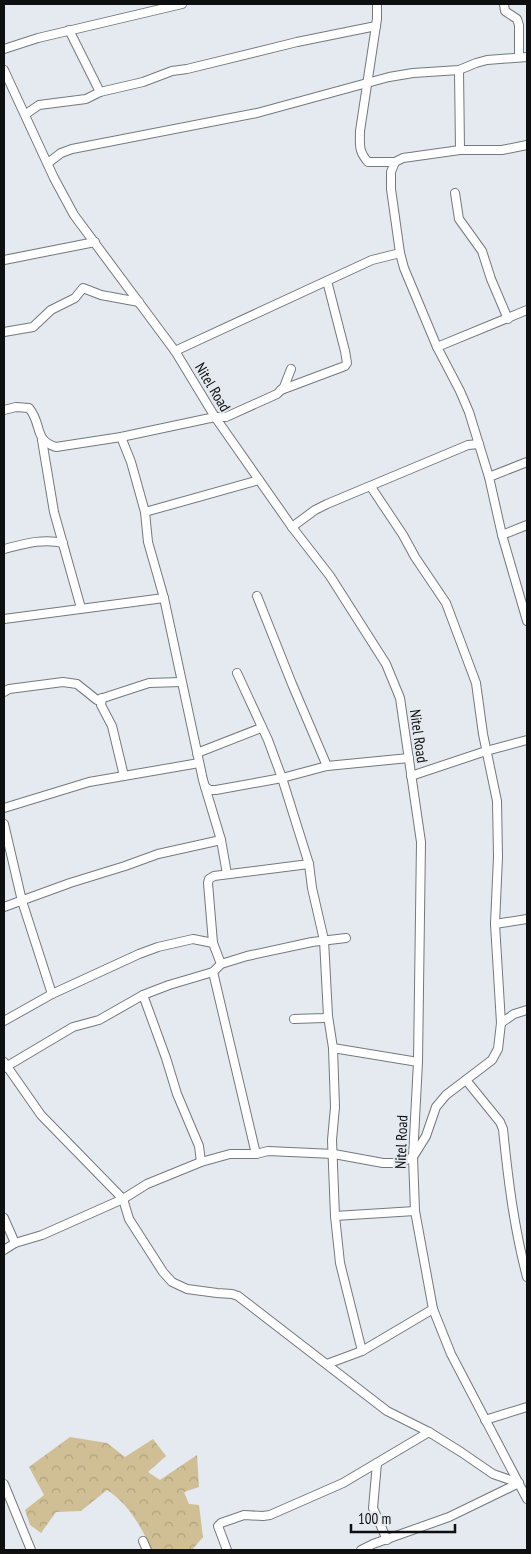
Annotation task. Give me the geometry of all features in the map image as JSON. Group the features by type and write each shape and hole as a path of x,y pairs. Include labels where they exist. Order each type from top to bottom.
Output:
{"street":[{"path":"4,49 69,30 182,4"},
{"path":"377,4 376,26 360,131 361,155 368,162 395,162 403,158 460,150 502,150 527,145"},
{"path":"48,163 61,153 72,149 257,113 389,77 413,73 460,70 487,60 523,57 517,19 504,11 504,4"},
{"path":"26,114 39,105 86,99 100,92 143,82 172,71 296,42 376,26"},
{"path":"69,30 100,92"},
{"name":"Nitel Road","path":"4,70 74,215 175,350 215,417 292,527 330,576 386,664 400,698 421,842 418,1062 413,1157 415,1211 433,1309 451,1354 527,1499"},
{"path":"460,70 460,150"},
{"path":"395,162 391,172 391,189 400,253 404,268 437,347 460,391 476,434 527,621"},
{"path":"455,193 458,219 482,251 491,279 508,318"},
{"path":"4,260 94,242"},
{"path":"175,350 372,260 400,253"},
{"path":"42,440 56,447 121,438 215,417 226,417 281,390 345,366 347,363 345,351 327,281"},
{"path":"4,332 33,327 52,310 75,298 84,288 101,295 139,302"},
{"path":"437,347 527,310"},
{"path":"281,390 291,369"},
{"path":"4,410 16,407 29,408 35,416 42,440 54,512 82,608"},
{"path":"468,445 476,434"},
{"path":"121,438 131,462 145,512 148,542 164,598 199,763 221,840 228,874"},
{"path":"292,527 316,510 365,488 468,445 479,444"},
{"path":"489,477 527,462"},
{"path":"145,512 259,480"},
{"path":"4,1250 15,1243 42,1235 123,1199 147,1184 201,1162 230,1154 256,1154 268,1151 334,1154 392,1164 399,1163 413,1157 426,1136 436,1107 446,1095 492,1060 498,1049 501,1023 495,924 498,857 497,801 486,751 476,683 446,603 371,487"},
{"path":"502,535 527,525"},
{"path":"4,549 41,541 52,540 63,543"},
{"path":"518,586 527,584"},
{"path":"258,596 292,684 327,766"},
{"path":"4,619 164,598"},
{"path":"237,673 268,740 282,778 309,864 312,888 324,940 336,1107 332,1140 335,1216 340,1263 362,1351"},
{"path":"4,692 9,689 63,682 77,684 97,700 149,683 182,682"},
{"path":"102,698 101,705 112,726 124,776"},
{"path":"197,753 261,728"},
{"path":"411,776 486,751 527,740"},
{"path":"205,787 210,790 216,790 282,778 327,766 409,758"},
{"path":"4,808 89,782 199,763"},
{"path":"4,824 22,901 52,994"},
{"path":"4,907 158,854 221,840"},
{"path":"221,964 212,943 209,879 214,876 309,864"},
{"path":"495,924 527,919"},
{"path":"346,938 324,940 247,956 221,964 213,972 177,982 143,995 98,1020 73,1027 5,1065 41,1115 123,1199 129,1219 163,1272 172,1282 187,1289 238,1296 387,1411 429,1432 493,1474 519,1483"},
{"path":"4,1021 52,994 103,969 158,947 193,939 212,943"},
{"path":"213,972 256,1154"},
{"path":"143,995 177,1094 199,1146 201,1162"},
{"path":"501,1023 514,1014 527,1010"},
{"path":"294,1019 324,1018 328,1016"},
{"path":"333,1048 418,1062"},
{"path":"466,1080 500,1122 509,1191 520,1253 527,1277"},
{"path":"335,1216 415,1211"},
{"path":"4,1218 15,1243"},
{"path":"327,1364 362,1351 433,1309"},
{"path":"485,1420 527,1407"},
{"path":"227,1550 218,1526 221,1523 244,1515 270,1515 343,1483 429,1432"},
{"path":"377,1463 373,1508 387,1540"},
{"path":"361,1550 448,1517 519,1483"},
{"path":"4,1484 31,1550"},
{"path":"143,1542 146,1550"}],"green space":[{"path":"70,1437 107,1443 125,1457 153,1439 166,1456 148,1472 160,1480 197,1455 199,1487 184,1492 189,1504 199,1505 203,1537 192,1550 152,1550 128,1509 107,1490 81,1511 56,1512 41,1533 30,1525 25,1510 44,1495 29,1467"}]}
